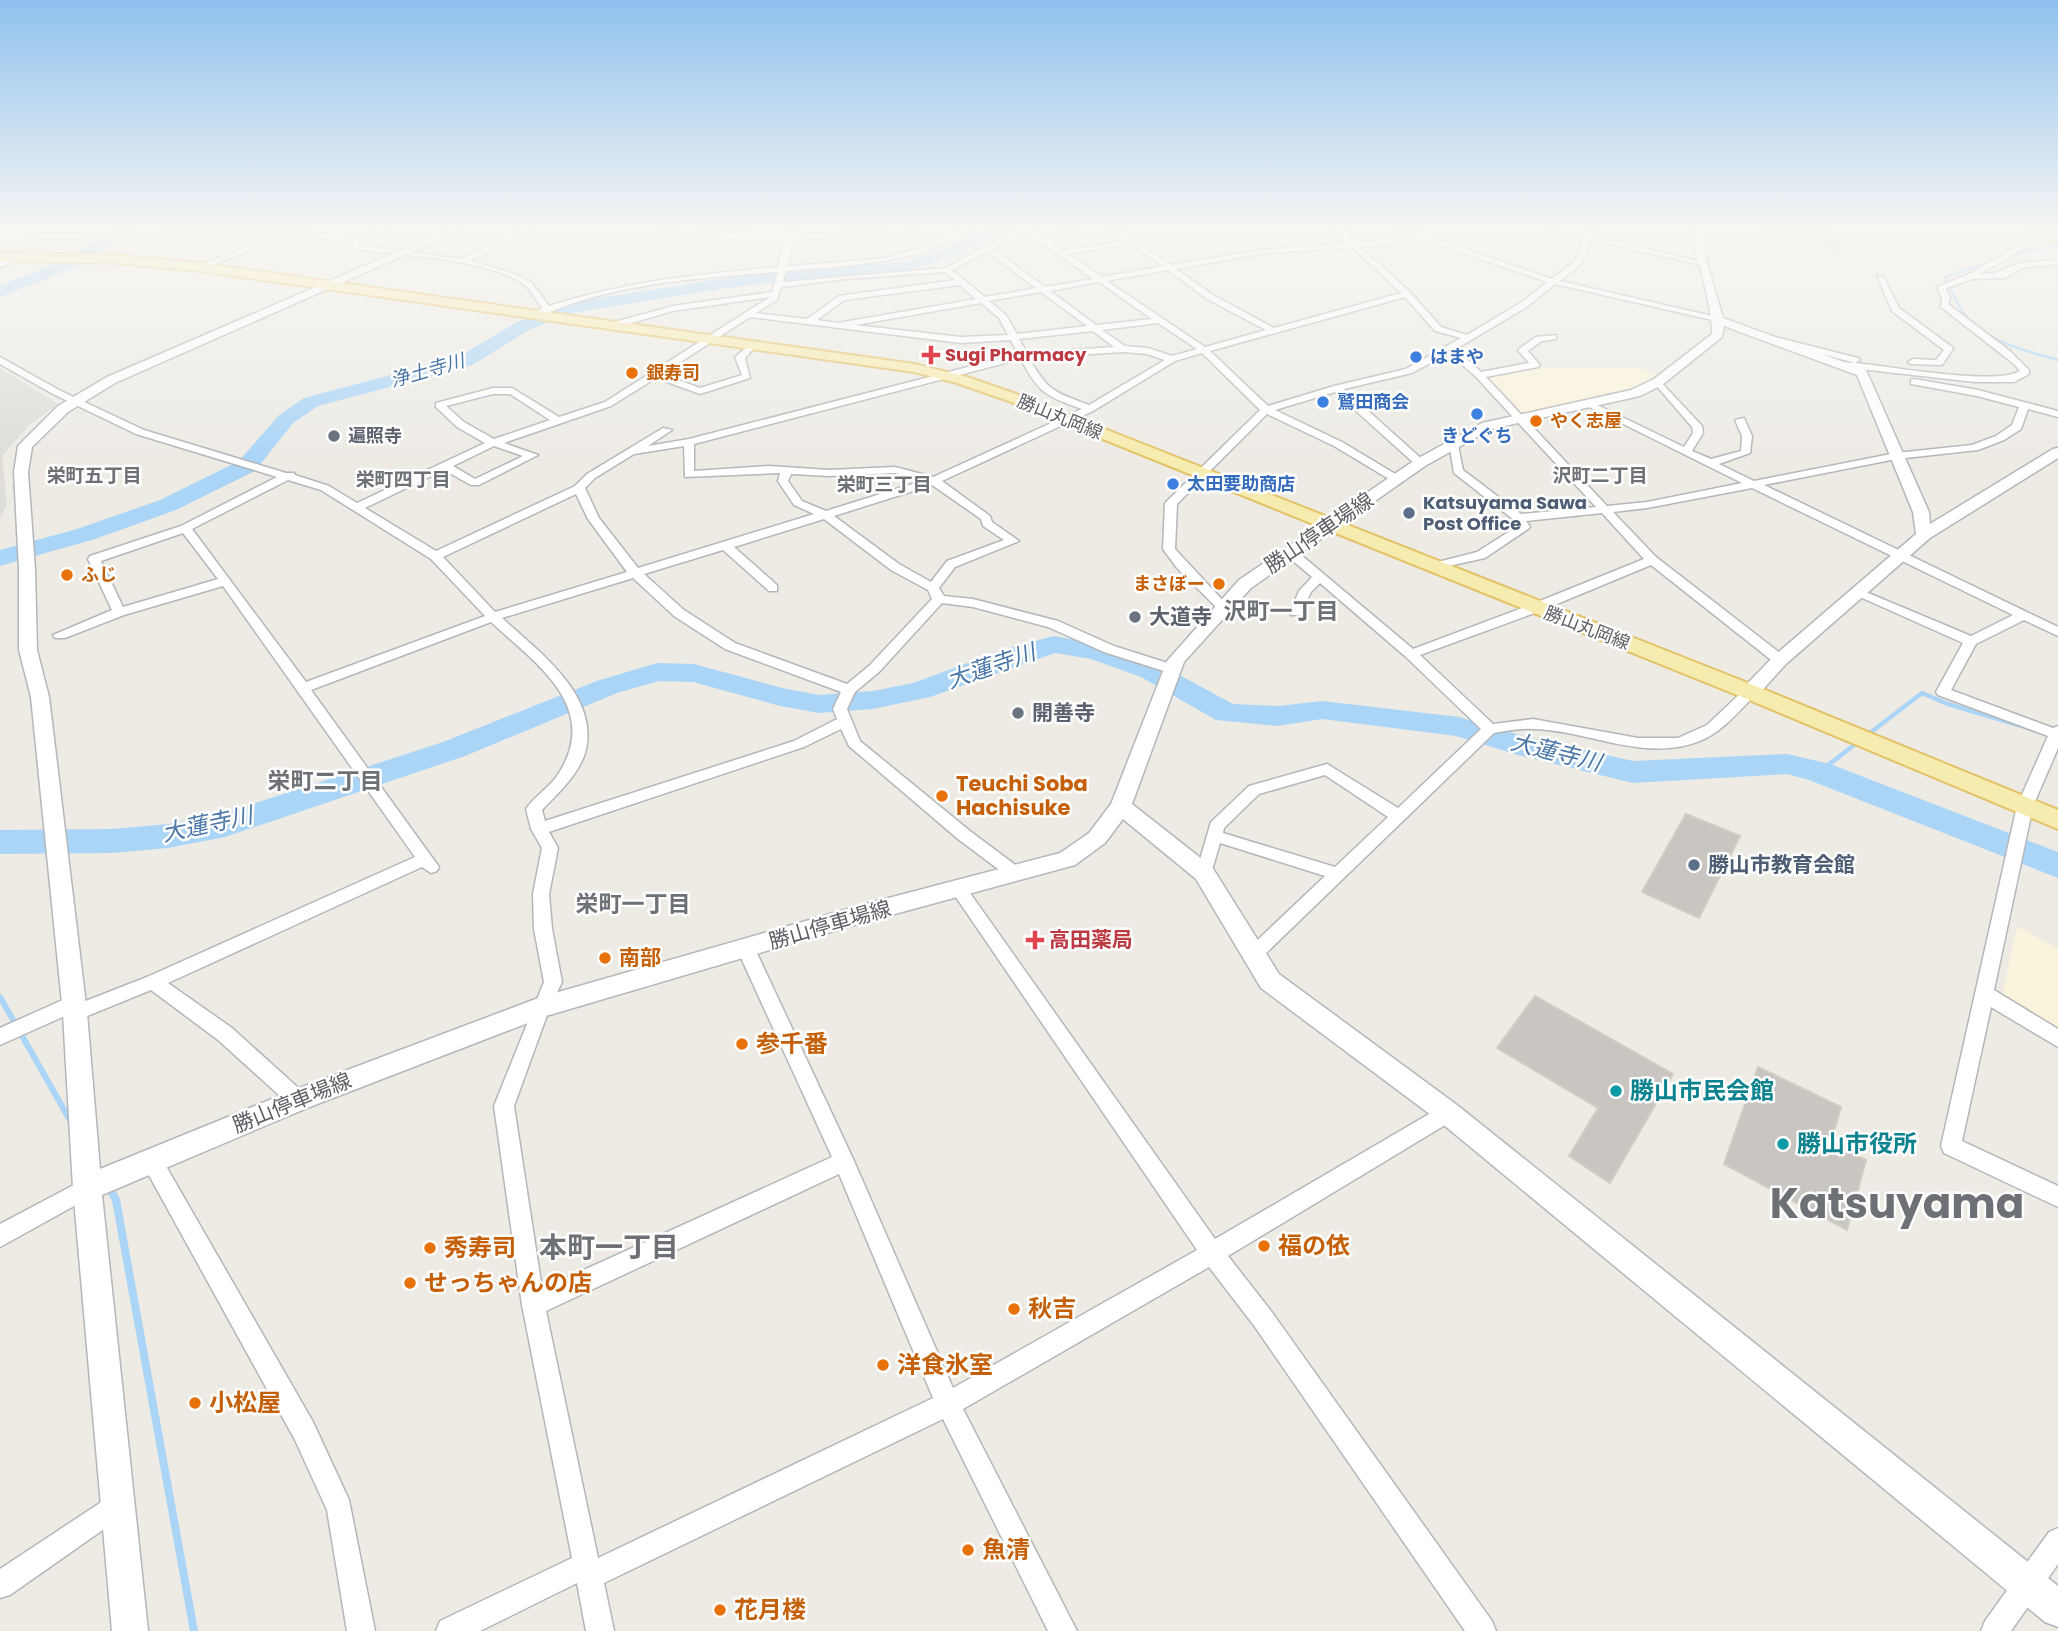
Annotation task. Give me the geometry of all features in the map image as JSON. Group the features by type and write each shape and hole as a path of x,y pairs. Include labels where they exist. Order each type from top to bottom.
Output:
{"main road":[{"name":"勝山丸岡線","path":"479,304 943,375 986,388 1750,692 2058,820"}],"street":[{"path":"130,1631 87,1188 75,1008 40,696 28,650 27,569 20,472 25,446 50,419 74,401 122,375 284,304"},
{"path":"539,304 542,312 567,304"},
{"path":"614,325 633,318 697,304"},
{"path":"358,507 493,443 608,404 767,304"},
{"path":"810,321 833,304"},
{"path":"839,325 958,304"},
{"path":"987,304 1003,317 1037,381 1050,394 1090,409"},
{"path":"1065,304 1123,349"},
{"path":"1138,304 1204,350 1266,410 1338,444 1398,480"},
{"path":"1225,304 1273,331"},
{"path":"303,688 494,617 934,481 1090,409 1172,359 1370,304"},
{"path":"1416,304 1438,329 1469,338"},
{"path":"1223,607 1181,565 1169,549 1171,503 1266,410 1337,388 1409,372 1523,304"},
{"path":"1650,304 1718,320 1862,373 1978,393 2058,414"},
{"path":"1714,304 1718,320"},
{"path":"1779,341 1848,359 1939,363 1943,360 1949,349 1895,309 1893,304"},
{"path":"1842,364 1975,379 2014,379 2026,372 2012,356 1965,325 1944,304"},
{"path":"752,314 952,339 1015,337 1162,320"},
{"name":"勝山停車場線","path":"87,1188 299,1100 541,1006 858,915 1067,859 1097,838 1121,806 1172,669 1245,584 1420,463 1486,426 1635,393 1658,382 1718,335 1718,320"},
{"path":"1479,375 1535,365 1523,350 1539,339 1553,337"},
{"path":"657,374 700,391 747,376 740,357 752,346"},
{"path":"630,452 689,442 1023,356 1123,349 1149,351 1172,359"},
{"path":"1450,349 1479,375 1652,560 1780,660"},
{"path":"0,360 74,401 139,432 325,488 358,507 435,556 494,617 551,670 578,708 579,749 564,778 534,809 539,829 550,848 541,894 543,929 553,982 541,1006 504,1106 533,1305 600,1631"},
{"path":"1862,373 1920,512 1924,535"},
{"path":"1658,382 1697,426 1698,433 1687,451"},
{"path":"1337,388 1420,463"},
{"path":"446,467 475,483 533,455 493,443 460,426 439,404 493,391 512,391 560,422"},
{"path":"1588,404 2058,632"},
{"path":"1519,518 1647,505 1896,456 1974,448 2000,438 2017,427 2024,405"},
{"path":"1710,463 1745,453 1748,446 1746,428 1740,420"},
{"path":"435,556 579,488 591,476 667,430"},
{"path":"689,442 689,475 769,469 829,473 895,470 934,481 986,519 987,524 1013,541 951,564 936,594 874,669 849,690 839,709 854,743 964,835 1016,874"},
{"path":"1434,567 1481,555 1524,527 1519,518 1458,471 1453,445"},
{"path":"1253,956 1490,729 1533,724 1618,740 1677,743 1696,738 1750,692 1780,660 1924,535 2058,452"},
{"path":"786,471 783,481 798,503 825,515 936,594 1053,624 1109,649 1172,669"},
{"path":"119,612 94,559 185,528 286,475"},
{"path":"579,488 594,519 634,572 679,613 730,646 849,690"},
{"path":"0,1037 153,982 429,863 185,528"},
{"path":"725,545 772,588"},
{"path":"1290,552 1410,654 1490,729"},
{"path":"1410,654 1535,608 1652,560"},
{"path":"1296,612 1305,591 1319,577"},
{"path":"60,635 119,612 226,581"},
{"path":"1857,593 1971,641"},
{"path":"2024,615 1971,641 1943,692 2057,733 2025,806 1951,1146 2058,1197"},
{"path":"539,829 799,744 844,721"},
{"path":"1203,873 1217,826 1254,790 1327,769 1399,816"},
{"path":"1121,806 1203,873 1270,981 1448,1113 2058,1609"},
{"path":"1214,836 1338,874"},
{"path":"959,890 1212,1253 1263,1319 1482,1631"},
{"path":"746,949 844,1161 948,1404 1063,1631"},
{"path":"153,982 225,1034 299,1100"},
{"path":"1983,993 2058,1039"},
{"path":"450,1631 948,1404 1212,1253 1448,1113"},
{"path":"152,1161 304,1431 340,1509 362,1631"},
{"path":"533,1305 844,1161"},
{"path":"0,1236 87,1188"},
{"path":"0,1585 118,1504"},
{"path":"1995,1631 2058,1541"}],"shaded area":[{"path":"0,368 58,404 29,425 2,456 7,505 0,518"},
{"path":"1538,368 1639,368 1659,375 1624,392 1517,414 1485,378"},
{"path":"2017,927 2058,949 2058,1031 2002,996"}],"building":[{"name":"勝山市教育会館","path":"1686,814 1740,836 1699,918 1642,892"},
{"name":"勝山市民会館","path":"1535,996 1673,1074 1610,1183 1569,1156 1598,1108 1497,1048"},
{"name":"勝山市役所","path":"1758,1067 1841,1107 1831,1142 1866,1160 1847,1230 1724,1164"}],"waterway":[{"name":"浄土寺川","path":"0,558 86,534 168,505 247,466 286,419 311,402 465,361 523,326 567,308 592,304"},
{"path":"1958,304 1971,321 1993,337 2058,360"},
{"name":"大蓮寺川","path":"0,842 112,841 168,836 225,825 454,749 607,687 657,672 694,673 780,697 819,704 873,700 920,691 1019,654 1054,644 1097,652 1151,671 1227,713 1278,716 1322,710 1459,727 1518,745 1633,772 1787,764 1819,772 2058,865"},
{"path":"1866,736 1922,693 1948,704 2032,729"},
{"path":"1819,772 1858,742"},
{"path":"0,997 71,1122"},
{"path":"108,1185 116,1200 194,1631"}],"place":[{"name":"Sugi Pharmacy","path":"931,355"},
{"name":"はまや","path":"1416,357"},
{"name":"銀寿司","path":"632,373"},
{"name":"鷲田商会","path":"1323,402"},
{"name":"きどぐち","path":"1477,414"},
{"name":"やく志屋","path":"1536,421"},
{"name":"遍照寺","path":"334,436"},
{"name":"太田要助商店","path":"1173,484"},
{"name":"Katsuyama Sawa Post Office","path":"1409,513"},
{"name":"ふじ","path":"67,575"},
{"name":"まさぼー","path":"1219,584"},
{"name":"大道寺","path":"1135,617"},
{"name":"開善寺","path":"1018,713"},
{"name":"Teuchi Soba Hachisuke","path":"942,796"},
{"name":"勝山市教育会館","path":"1694,865"},
{"name":"高田薬局","path":"1035,940"},
{"name":"南部","path":"605,958"},
{"name":"参千番","path":"742,1044"},
{"name":"勝山市民会館","path":"1616,1091"},
{"name":"勝山市役所","path":"1783,1144"},
{"name":"福の依","path":"1264,1246"},
{"name":"秀寿司","path":"430,1248"},
{"name":"せっちゃんの店","path":"410,1283"},
{"name":"秋吉","path":"1014,1309"},
{"name":"洋食氷室","path":"883,1365"},
{"name":"小松屋","path":"195,1403"},
{"name":"魚清","path":"968,1550"},
{"name":"花月楼","path":"720,1610"}],"district":[{"name":"栄町五丁目","path":"94,475"},
{"name":"沢町二丁目","path":"1600,475"},
{"name":"栄町四丁目","path":"403,479"},
{"name":"栄町三丁目","path":"884,484"},
{"name":"沢町一丁目","path":"1281,611"},
{"name":"栄町二丁目","path":"325,781"},
{"name":"栄町一丁目","path":"633,904"},
{"name":"Katsuyama","path":"1897,1203"},
{"name":"本町一丁目","path":"609,1247"}]}
